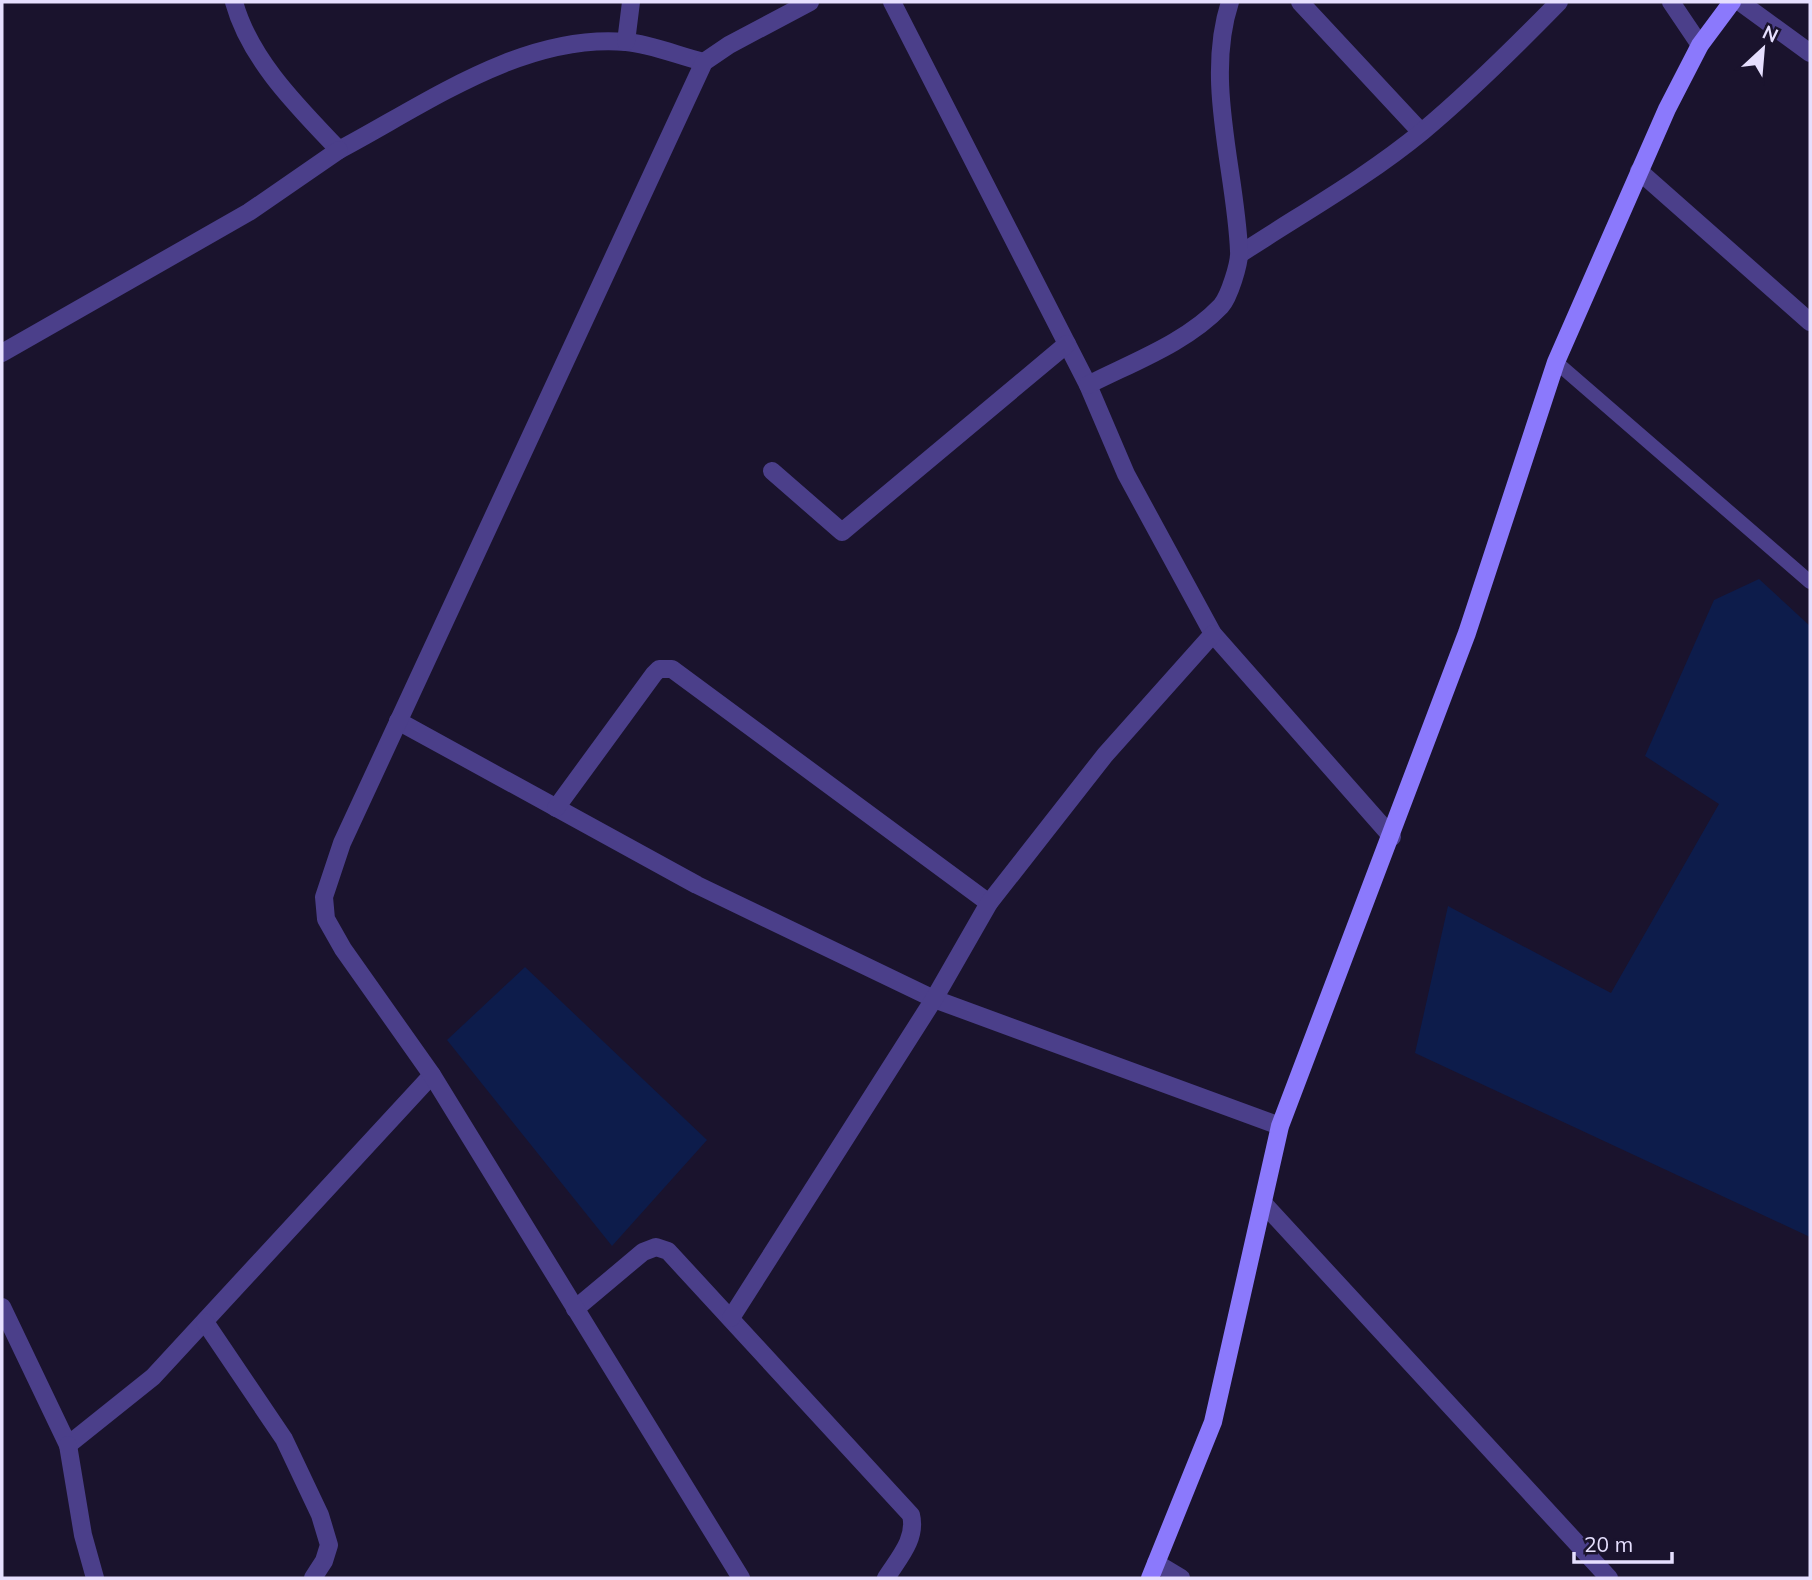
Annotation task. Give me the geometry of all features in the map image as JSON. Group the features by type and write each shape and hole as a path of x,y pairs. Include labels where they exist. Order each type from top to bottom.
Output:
{"street":[{"path":"233,2 239,20 263,62 300,109 339,150"},
{"path":"626,42 631,2"},
{"path":"741,1578 432,1075 343,949 326,919 324,897 338,853 398,721 704,62 729,45 810,2"},
{"path":"892,2 1088,385 1126,474 1213,634 1392,837"},
{"path":"1088,385 1187,334 1223,304 1240,254 1222,110 1222,62 1230,2"},
{"path":"1300,2 1421,132"},
{"path":"1240,254 1366,173 1421,132 1472,87 1559,2"},
{"path":"1671,2 1700,46"},
{"path":"1181,1578 1153,1571 1213,1422 1280,1126 1392,837 1467,633 1556,362 1639,171 1700,46 1732,2"},
{"path":"1740,2 1810,53"},
{"path":"2,353 250,212 339,150 478,76 524,56 568,46 626,42 704,62"},
{"path":"1639,171 1810,322"},
{"path":"772,471 831,526 842,532 1067,344"},
{"path":"731,1318 934,999 989,903 1105,755 1213,634"},
{"path":"556,808 653,674 659,669 672,669 989,903"},
{"path":"398,721 697,885 934,999 1280,1126"},
{"path":"68,1445 153,1377 432,1075"},
{"path":"1264,1203 1609,1578"},
{"path":"575,1309 643,1252 656,1247 674,1256 911,1515 913,1532 886,1578"},
{"path":"2,1307 68,1445 83,1535 95,1578"},
{"path":"205,1322 284,1439 320,1515 329,1545 324,1561 313,1578"}],"lane":[{"path":"1556,362 1810,582"}],"water":[{"path":"1759,579 1810,626 1810,1237 1415,1053 1448,906 1611,993 1719,804 1645,756 1714,600"},
{"path":"525,967 707,1140 612,1246 447,1040"}]}
